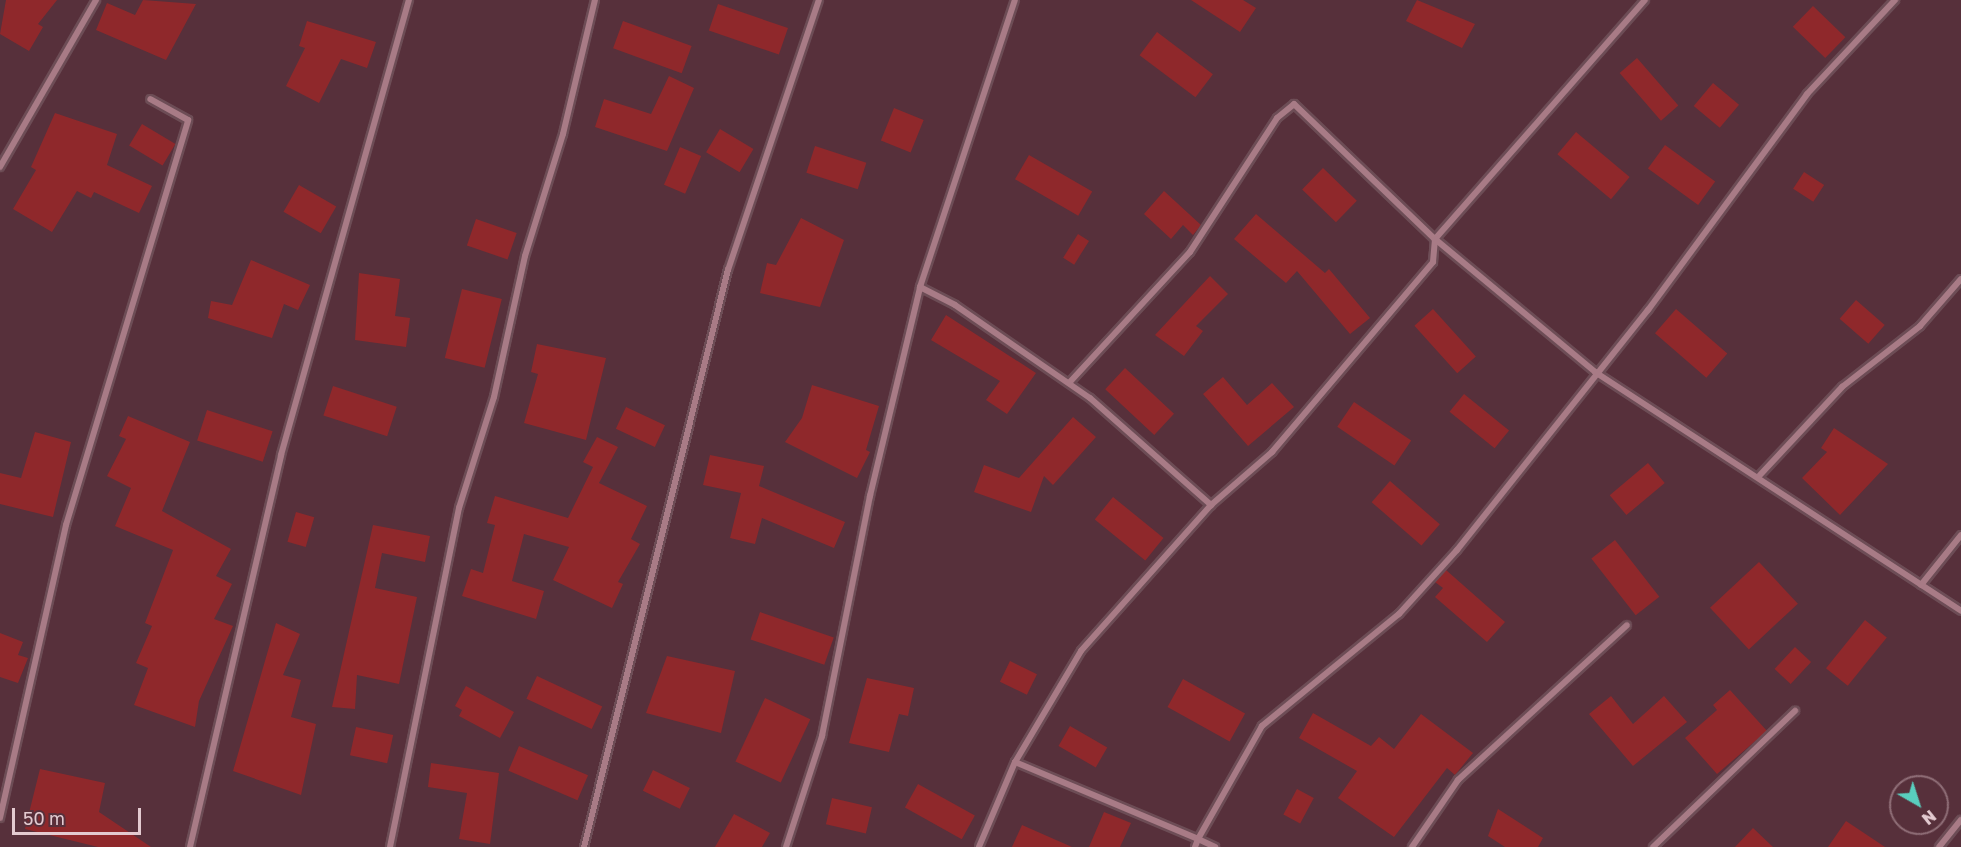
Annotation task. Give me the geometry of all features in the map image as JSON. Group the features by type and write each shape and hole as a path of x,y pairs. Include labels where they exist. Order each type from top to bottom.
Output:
{"street":[{"path":"0,167 96,0"},
{"path":"190,847 281,455 409,0"},
{"path":"390,847 459,508 494,397 525,256 563,134 595,0"},
{"path":"584,847 722,292 819,0"},
{"path":"786,847 822,736 870,496 920,288 1015,0"},
{"path":"979,847 1015,762 1081,651 1211,505 1272,452 1433,262 1435,239 1645,0"},
{"path":"1195,847 1262,726 1399,614 1648,310 1807,94 1895,0"},
{"path":"0,818 66,525 188,120 150,99"},
{"path":"1069,383 1190,252 1277,118 1294,104 1435,239 1595,372 1759,476 1961,611"},
{"path":"1759,476 1842,387 1920,326 1961,279"},
{"path":"920,288 955,305 1069,383 1211,505"},
{"path":"1921,585 1961,535"},
{"path":"1412,847 1458,780 1627,625"},
{"path":"1653,847 1795,711"},
{"path":"1015,762 1215,847"},
{"path":"1939,847 1961,820"}],"building":[{"path":"6,0 57,0 38,24 43,27 29,51 0,34"},
{"path":"143,0 196,4 166,60 96,30 107,3 135,15"},
{"path":"1191,0 1243,0 1256,8 1240,32"},
{"path":"1417,0 1475,24 1462,48 1406,21"},
{"path":"718,4 788,28 779,55 709,30"},
{"path":"1813,6 1845,37 1825,58 1793,27"},
{"path":"307,21 376,42 367,68 341,59 319,103 286,86 305,48 299,46"},
{"path":"623,21 692,46 682,73 613,48"},
{"path":"1157,32 1213,74 1195,97 1140,55"},
{"path":"1637,58 1678,106 1661,121 1620,73"},
{"path":"669,76 694,88 667,151 595,127 604,99 651,114"},
{"path":"1713,83 1739,105 1720,128 1694,106"},
{"path":"894,108 924,120 911,152 881,140"},
{"path":"55,113 117,134 107,165 152,186 139,213 94,192 91,198 77,191 52,232 13,209 36,170 31,167"},
{"path":"142,124 175,144 163,166 129,145"},
{"path":"720,129 753,149 740,172 706,152"},
{"path":"1576,132 1630,177 1611,199 1557,154"},
{"path":"1665,145 1715,181 1698,205 1648,168"},
{"path":"815,146 866,163 858,189 806,173"},
{"path":"680,147 701,156 685,194 664,185"},
{"path":"1029,155 1092,192 1078,216 1015,179"},
{"path":"1323,168 1357,201 1336,222 1302,190"},
{"path":"1804,172 1824,185 1813,202 1793,189"},
{"path":"299,185 336,207 321,233 284,212"},
{"path":"1164,191 1201,225 1193,235 1183,225 1171,239 1144,214"},
{"path":"1256,214 1325,273 1329,269 1370,318 1350,334 1297,271 1286,283 1234,239"},
{"path":"801,218 844,240 820,307 760,293 767,263 776,265"},
{"path":"476,219 517,233 508,259 467,245"},
{"path":"1078,234 1089,241 1074,265 1063,258"},
{"path":"251,260 310,285 298,310 284,304 272,338 208,318 211,301 232,305"},
{"path":"359,273 400,279 395,316 410,318 406,347 355,340"},
{"path":"1210,276 1228,294 1196,326 1203,331 1184,356 1155,335"},
{"path":"462,289 502,299 485,368 445,358"},
{"path":"1856,300 1885,325 1868,344 1840,319"},
{"path":"1433,309 1476,357 1457,373 1414,326"},
{"path":"1676,309 1727,354 1706,378 1655,333"},
{"path":"946,315 1036,373 1007,414 986,400 1000,381 931,340"},
{"path":"537,344 606,358 586,440 524,423 538,374 531,372"},
{"path":"1125,368 1174,414 1154,435 1105,389"},
{"path":"1223,377 1247,405 1272,383 1294,407 1248,446 1203,394"},
{"path":"812,385 879,406 866,450 870,452 857,478 785,442 802,418"},
{"path":"333,386 397,407 387,436 323,415"},
{"path":"1464,394 1509,431 1495,448 1450,412"},
{"path":"1354,402 1411,441 1394,465 1337,427"},
{"path":"626,407 665,425 655,447 616,429"},
{"path":"207,410 273,431 263,462 197,440"},
{"path":"128,416 190,442 162,511 231,549 216,576 232,584 214,619 233,626 199,701 195,727 134,705 148,668 136,663 152,626 145,623 173,550 115,526 131,488 107,476 126,439 119,436"},
{"path":"1073,417 1096,437 1053,485 1044,476 1031,512 974,492 984,465 1019,478"},
{"path":"1834,428 1888,464 1840,515 1802,478 1827,452 1821,448"},
{"path":"35,432 71,442 53,517 0,504 0,473 21,478"},
{"path":"597,437 618,447 599,483 647,506 631,539 640,544 618,582 623,584 612,608 553,580 569,547 524,534 512,581 544,591 536,619 462,596 471,569 483,573 495,525 487,523 495,496 568,518 593,467 583,462"},
{"path":"710,455 764,466 759,486 845,522 834,548 762,518 755,544 730,538 741,493 703,485"},
{"path":"1648,463 1665,483 1626,515 1610,495"},
{"path":"1390,481 1440,524 1421,545 1372,502"},
{"path":"1113,497 1164,538 1145,560 1095,520"},
{"path":"296,512 314,517 306,547 287,542"},
{"path":"373,525 430,536 425,562 382,553 375,588 417,597 399,684 357,675 355,709 332,707"},
{"path":"1615,540 1659,597 1636,615 1591,558"},
{"path":"1759,562 1798,604 1749,649 1710,608"},
{"path":"1446,570 1505,622 1487,642 1435,597 1443,588 1435,582"},
{"path":"760,612 834,637 824,665 751,639"},
{"path":"1865,620 1887,638 1848,686 1826,668"},
{"path":"276,623 300,634 283,675 301,680 291,717 316,724 301,795 233,771"},
{"path":"0,633 23,642 18,655 28,658 18,683 0,677"},
{"path":"1795,647 1811,662 1791,684 1775,669"},
{"path":"667,656 735,671 721,733 646,713"},
{"path":"1010,661 1037,674 1027,695 1000,682"},
{"path":"537,676 602,706 592,729 526,699"},
{"path":"867,678 914,688 908,716 899,714 889,752 849,743"},
{"path":"1183,679 1245,713 1230,741 1167,707"},
{"path":"466,686 514,712 500,738 459,716 462,710 455,706"},
{"path":"1730,690 1767,731 1717,774 1685,738 1717,710 1713,705"},
{"path":"1611,696 1633,724 1664,696 1687,722 1633,766 1589,714"},
{"path":"765,698 810,719 781,783 735,761"},
{"path":"1313,713 1371,746 1379,737 1394,749 1421,714 1473,753 1455,775 1447,768 1394,837 1338,798 1357,771 1299,738"},
{"path":"1070,726 1107,748 1096,767 1058,746"},
{"path":"356,727 393,735 387,763 350,755"},
{"path":"519,746 588,775 577,800 508,771"},
{"path":"431,763 499,773 490,844 459,839 467,793 428,787"},
{"path":"40,769 105,783 99,812 151,847 98,847 25,829"},
{"path":"653,770 690,788 680,809 643,791"},
{"path":"918,784 975,816 962,839 905,808"},
{"path":"1297,789 1314,798 1300,824 1283,815"},
{"path":"832,798 872,807 866,834 826,824"},
{"path":"1498,809 1543,838 1538,847 1505,847 1488,836"},
{"path":"1104,812 1131,823 1120,847 1089,847"},
{"path":"734,814 770,833 762,847 715,847"},
{"path":"1846,821 1885,847 1828,847"},
{"path":"1022,825 1072,847 1012,847"},
{"path":"1753,828 1773,847 1735,847"}]}
